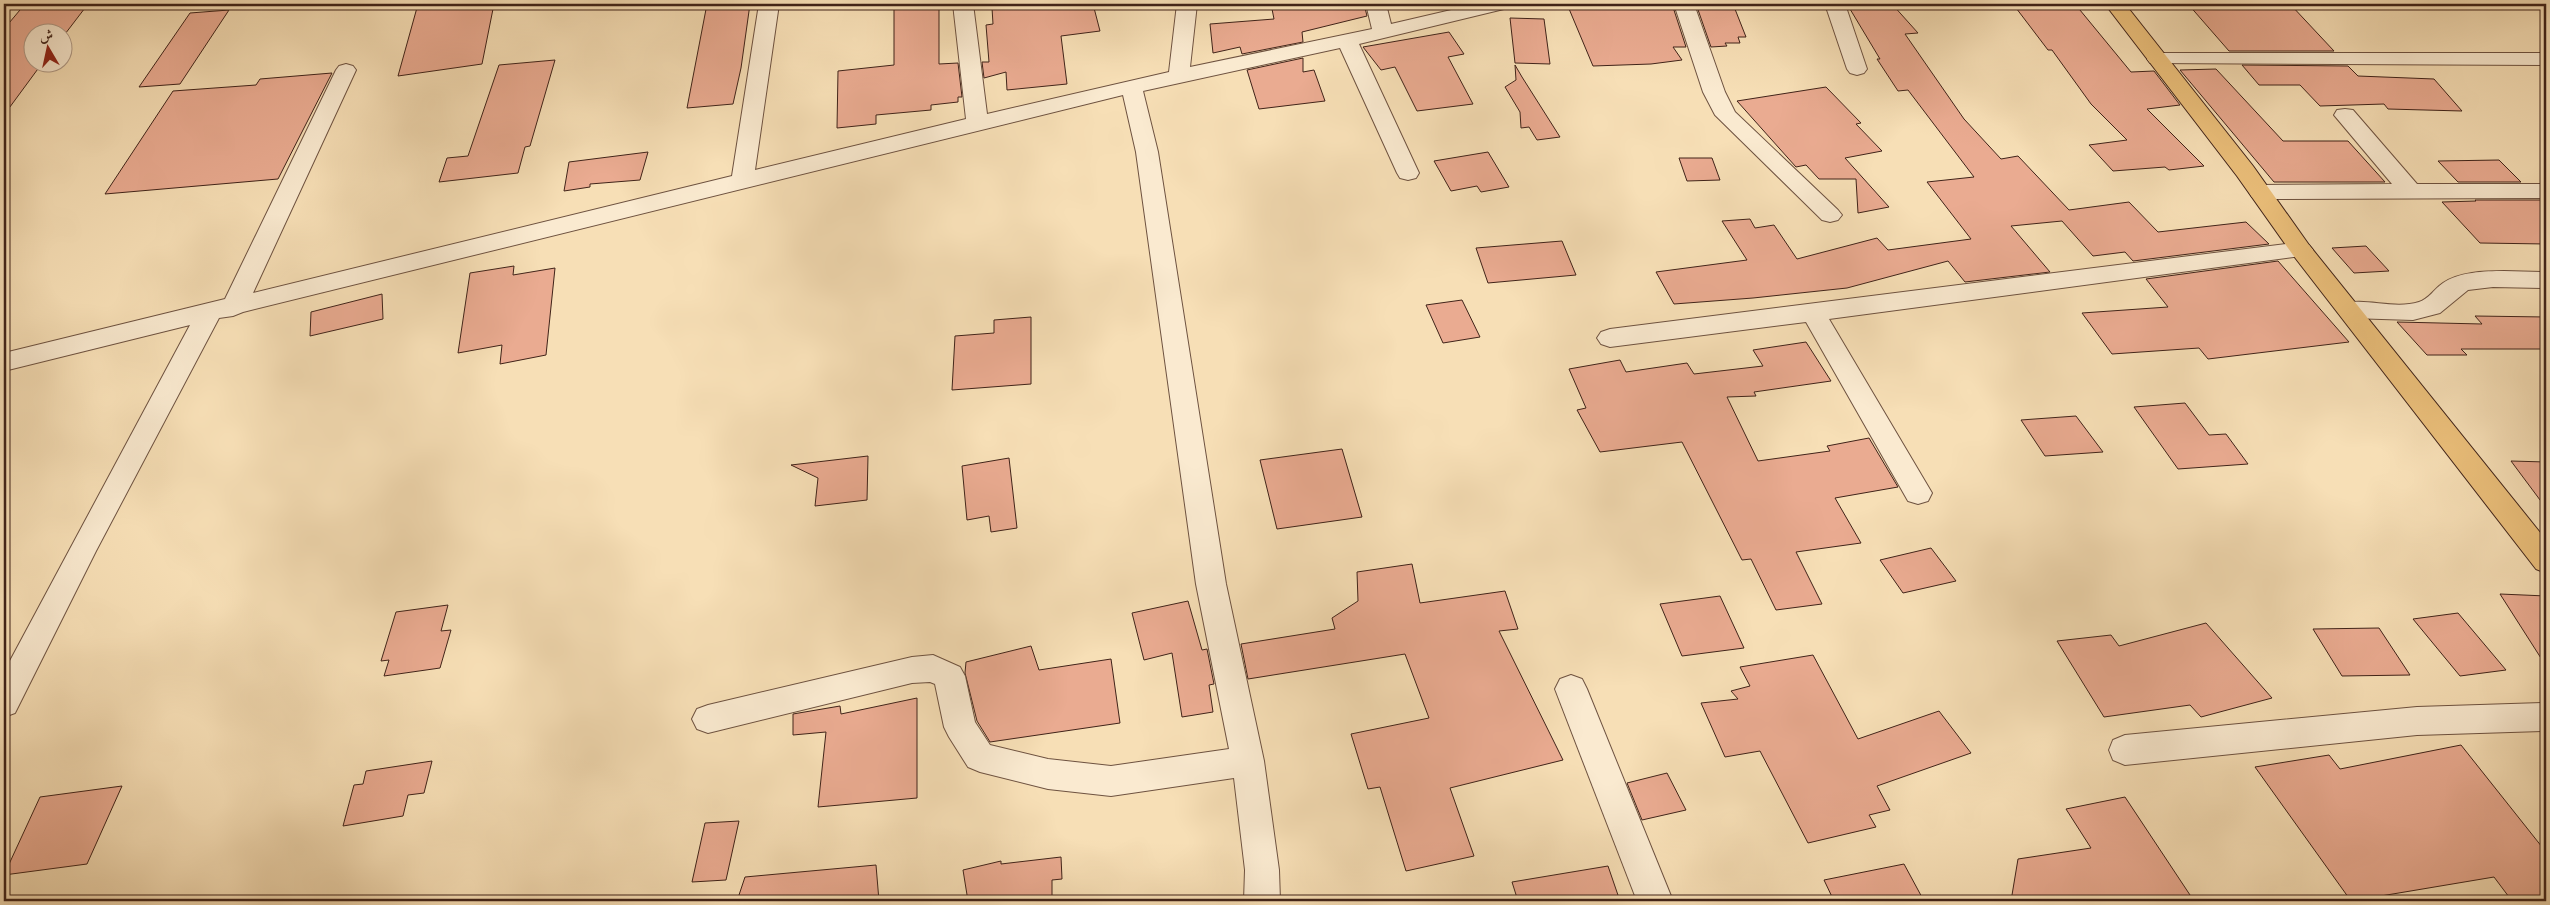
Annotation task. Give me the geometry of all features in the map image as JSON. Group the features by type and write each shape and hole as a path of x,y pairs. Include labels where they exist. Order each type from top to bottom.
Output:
{"main road":[{"path":"2115,4 2260,192 2301,250 2546,561"}],"street":[{"path":"742,182 768,4"},
{"path":"963,4 977,123"},
{"path":"1179,76 1187,4"},
{"path":"1376,4 1383,32"},
{"path":"4,362 977,123 1179,76 1347,41 1501,4"},
{"path":"1684,4 1714,92 1726,115 1830,215"},
{"path":"1835,4 1857,69"},
{"path":"1347,41 1408,173"},
{"path":"2157,58 2546,59"},
{"path":"4,703 82,550 221,310 346,70"},
{"path":"1132,88 1147,152 1211,584 1248,761 1262,870 1262,901"},
{"path":"2345,115 2410,191"},
{"path":"2260,192 2546,190"},
{"path":"1610,338 2301,250"},
{"path":"2350,310 2416,312 2433,307 2445,292 2460,284 2486,280 2546,280"},
{"path":"1813,312 1918,493"},
{"path":"708,719 912,670 934,668 949,676 960,727 980,757 1048,774 1112,781 1248,761"},
{"path":"1571,689 1655,901"},
{"path":"2125,750 2416,721 2546,717"}],"building":[{"path":"25,4 88,4 72,25 72,22 22,22 22,72 36,72 4,115 4,29"},
{"path":"418,4 494,4 482,64 398,76"},
{"path":"707,4 750,4 741,68 733,104 687,108"},
{"path":"894,4 939,4 939,64 958,63 962,97 958,97 958,102 931,105 931,110 876,115 876,124 837,128 838,71 894,65"},
{"path":"1040,4 1093,4 1100,31 1061,36 1067,84 1007,90 1006,72 984,78 982,62 989,62 986,25 993,24 992,8"},
{"path":"1271,4 1364,4 1367,16 1302,32 1303,42 1242,54 1240,47 1213,53 1210,24 1274,19"},
{"path":"1567,4 1672,4 1686,47 1673,47 1682,60 1651,64 1593,66"},
{"path":"1696,4 1733,4 1746,37 1738,37 1740,43 1725,43 1727,46 1711,47"},
{"path":"1847,4 1892,4 1918,33 1905,34 1964,119 2001,159 2018,156 2069,210 2129,202 2158,232 2246,222 2269,244 2133,261 2125,252 2093,256 2062,221 2011,226 2050,272 1965,282 1948,261 1847,288 1674,304 1656,272 1747,260 1722,221 1750,219 1755,228 1774,225 1797,259 1877,238 1888,250 1971,239 1927,182 1974,177 1908,90 1898,91 1877,59 1880,59"},
{"path":"2013,4 2075,4 2131,72 2154,71 2180,105 2147,109 2204,166 2169,170 2165,167 2113,171 2089,145 2127,140 2091,104 2052,50 2048,50"},
{"path":"2188,4 2290,4 2334,51 2229,51"},
{"path":"229,10 180,84 139,87 190,13"},
{"path":"1510,18 1544,19 1550,64 1515,63"},
{"path":"1449,32 1464,54 1448,57 1473,104 1417,111 1395,67 1381,70 1363,47"},
{"path":"1303,58 1303,72 1314,70 1325,101 1259,109 1247,70"},
{"path":"555,60 530,146 525,147 518,173 439,182 447,158 468,156 499,65"},
{"path":"1515,65 1560,137 1537,140 1529,127 1521,128 1520,112 1505,87 1516,80"},
{"path":"2242,65 2348,66 2358,76 2434,79 2462,111 2388,109 2384,104 2320,106 2300,85 2259,85"},
{"path":"2216,69 2283,141 2348,141 2385,182 2274,182 2180,70"},
{"path":"332,73 278,179 105,194 173,91 256,85 260,79"},
{"path":"1826,87 1861,123 1856,124 1882,151 1845,158 1889,207 1858,213 1856,179 1819,179 1806,165 1796,167 1737,101"},
{"path":"648,152 640,180 590,184 590,187 564,191 569,162"},
{"path":"1488,152 1509,187 1481,192 1477,186 1451,191 1434,161"},
{"path":"1679,158 1712,158 1720,180 1687,181"},
{"path":"2499,160 2521,182 2458,182 2438,161"},
{"path":"2540,200 2546,206 2546,244 2480,243 2442,202"},
{"path":"1562,241 1576,275 1488,283 1476,248"},
{"path":"2366,246 2389,271 2354,273 2332,248"},
{"path":"2278,261 2349,342 2208,359 2199,348 2112,354 2082,313 2168,307 2146,279"},
{"path":"514,266 513,275 555,268 546,355 500,364 502,345 458,353 470,273"},
{"path":"382,294 383,319 310,336 311,312"},
{"path":"1462,300 1480,337 1443,343 1426,305"},
{"path":"2475,316 2546,317 2546,349 2461,349 2467,355 2427,355 2397,322 2482,324"},
{"path":"1031,317 1031,384 952,390 955,336 994,333 994,320"},
{"path":"1806,342 1831,381 1754,392 1756,396 1727,397 1758,461 1830,451 1827,446 1869,438 1898,487 1835,498 1861,543 1796,552 1822,604 1776,610 1751,559 1742,560 1682,442 1600,452 1577,410 1586,408 1569,369 1620,360 1626,372 1687,363 1694,374 1763,366 1753,350"},
{"path":"2185,403 2209,435 2226,434 2248,464 2178,469 2134,407"},
{"path":"2076,416 2103,452 2045,456 2021,420"},
{"path":"1342,449 1362,517 1277,529 1260,460"},
{"path":"868,456 867,500 815,506 818,478 791,465"},
{"path":"1009,458 1017,528 991,532 989,516 967,520 962,466"},
{"path":"2511,461 2546,462 2546,508"},
{"path":"1931,548 1956,581 1903,593 1880,560"},
{"path":"1412,564 1420,603 1505,591 1518,629 1499,631 1563,760 1450,788 1474,856 1406,871 1380,787 1368,789 1351,734 1429,718 1405,654 1248,679 1241,644 1335,629 1332,618 1358,601 1357,572"},
{"path":"2500,594 2546,596 2546,666"},
{"path":"1720,596 1744,648 1682,656 1660,604"},
{"path":"1188,601 1202,650 1207,649 1214,684 1209,685 1213,712 1182,717 1172,653 1144,660 1132,613"},
{"path":"448,605 441,631 451,630 440,668 384,676 389,660 381,661 396,612"},
{"path":"2458,613 2506,670 2460,676 2413,619"},
{"path":"2206,623 2272,698 2201,717 2190,705 2104,717 2057,641 2111,635 2119,646"},
{"path":"2379,628 2410,675 2342,676 2313,629"},
{"path":"1031,646 1039,670 1111,659 1120,723 990,742 977,721 965,673 966,662"},
{"path":"1813,655 1858,739 1939,711 1971,753 1877,786 1890,810 1869,815 1876,827 1808,843 1760,751 1725,757 1701,703 1738,699 1731,691 1750,686 1740,667"},
{"path":"917,698 917,798 818,807 826,732 793,735 793,714 840,706 841,714"},
{"path":"2461,745 2546,852 2546,901 2512,901 2494,877 2351,901 2255,767 2329,755 2340,769"},
{"path":"432,761 424,793 408,795 403,816 343,826 354,785 363,784 366,771"},
{"path":"1667,773 1686,810 1642,820 1627,783"},
{"path":"122,786 87,864 4,875 40,797"},
{"path":"2125,797 2194,901 2011,901 2018,859 2091,848 2066,809"},
{"path":"739,821 726,880 692,882 705,823"},
{"path":"1061,857 1062,879 1052,880 1052,901 968,901 963,870 1001,861 1001,864"},
{"path":"1904,864 1924,901 1834,901 1824,880"},
{"path":"876,865 879,901 737,901 745,877"},
{"path":"1608,866 1620,901 1518,901 1512,882"}]}
